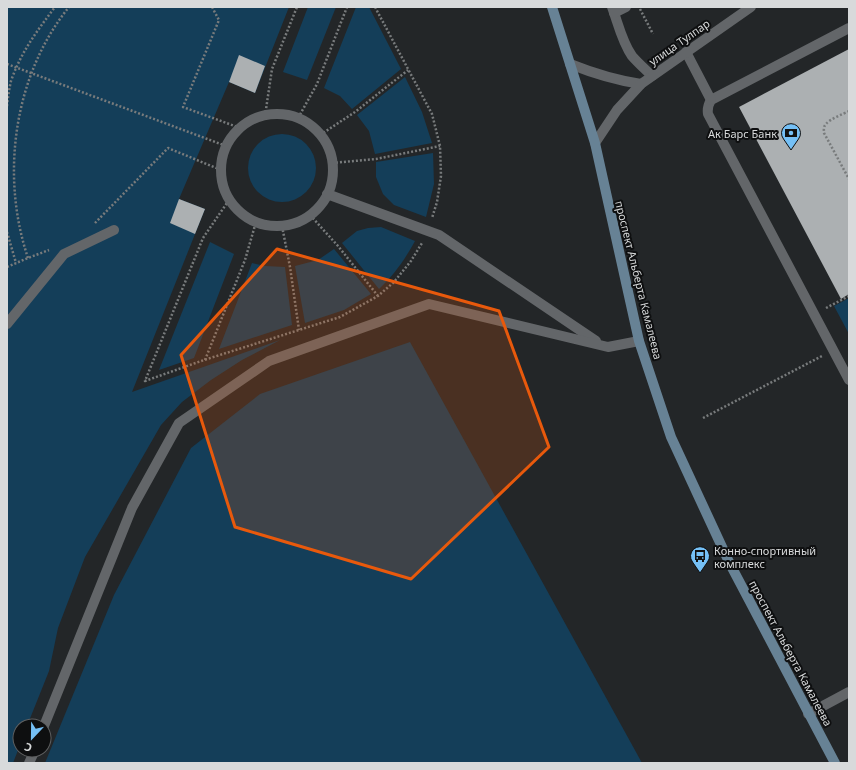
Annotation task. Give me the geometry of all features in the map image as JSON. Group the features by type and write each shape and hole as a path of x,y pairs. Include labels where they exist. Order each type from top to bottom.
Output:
{"main road":[{"name":"проспект Альберта Камалеева","path":"552,7 595,143 640,341 671,437 729,562 835,763"}],"street":[{"path":"626,7 613,10 628,50 637,62 652,76"},
{"name":"улица Тулпар","path":"595,143 617,110 641,84 751,7"},
{"path":"849,28 711,100 708,106 708,114 849,380"},
{"path":"686,52 711,100"},
{"path":"570,64 604,77 641,84"},
{"path":"282,114 298,118 310,125 320,135 328,148 332,163 332,179 328,194 320,206 310,215 297,222 282,226 256,222 241,213 230,200 223,185 221,170 222,158 226,146 232,136 240,128 252,120 265,116 282,114"},
{"path":"328,194 439,235 601,344"},
{"path":"7,324 64,254 114,230"},
{"path":"47,718 132,508 179,423 269,361 429,304 601,344 608,347 640,341"},
{"path":"808,714 849,692"}],"path":[{"path":"7,106 11,83 24,52 55,7"},
{"path":"28,258 14,204 11,170 19,110 30,72 60,18 69,7"},
{"path":"212,7 219,20 183,107 240,128"},
{"path":"265,116 272,69 297,7"},
{"path":"298,118 317,84 347,7"},
{"path":"230,200 203,238 145,380 340,317 378,296 394,282 411,261 422,244 437,202 441,176 440,146 432,114 374,7"},
{"path":"639,7 653,34"},
{"path":"7,64 226,146"},
{"path":"320,135 355,112 408,70"},
{"path":"849,111 827,123 824,130 824,133 849,179"},
{"path":"332,163 376,159 440,146"},
{"path":"91,227 168,148 221,170"},
{"path":"310,215 338,246 378,296"},
{"path":"204,360 245,260 256,222"},
{"path":"282,226 300,330"},
{"path":"7,232 16,263"},
{"path":"7,268 50,250"},
{"path":"814,314 849,296"},
{"path":"703,418 833,350"}],"highlighted area":[{"path":"277,249 499,311 549,447 411,579 235,527 181,355"}],"shaded area":[{"path":"7,7 289,7 255,93 229,82 179,199 205,209 132,392 280,340 242,360 211,380 182,402 161,425 85,557 58,628 49,671 30,718 12,718 12,758 15,758 13,763 7,763"},
{"path":"308,7 336,7 307,80 283,72"},
{"path":"356,7 369,7 401,69 352,109 340,96 324,88"},
{"path":"405,77 422,112 432,143 375,154 369,131 357,115"},
{"path":"282,134 295,137 306,144 313,155 316,168 313,181 306,192 295,199 282,202 269,199 258,192 251,181 248,168 251,155 258,144 269,137"},
{"path":"433,153 434,184 426,217 394,205 383,194 376,177 376,162"},
{"path":"381,227 415,241 390,278 379,289 342,243 357,231"},
{"path":"210,242 234,254 194,358 159,370"},
{"path":"334,249 371,294 344,310 305,323 295,266 318,260"},
{"path":"252,263 265,266 285,267 292,325 219,349"},
{"path":"849,298 849,334 834,306"},
{"path":"410,342 642,763 45,763 47,758 52,758 52,746 114,595 191,448 260,394"}],"building":[{"path":"849,49 849,294 841,299 739,107"},
{"path":"239,55 265,66 255,93 229,82"},
{"path":"179,199 205,209 195,234 170,223"}],"place":[{"name":"Ак Барс Банк","path":"791,150"},
{"name":"Конно-спортивный комплекс","path":"700,573"}]}
